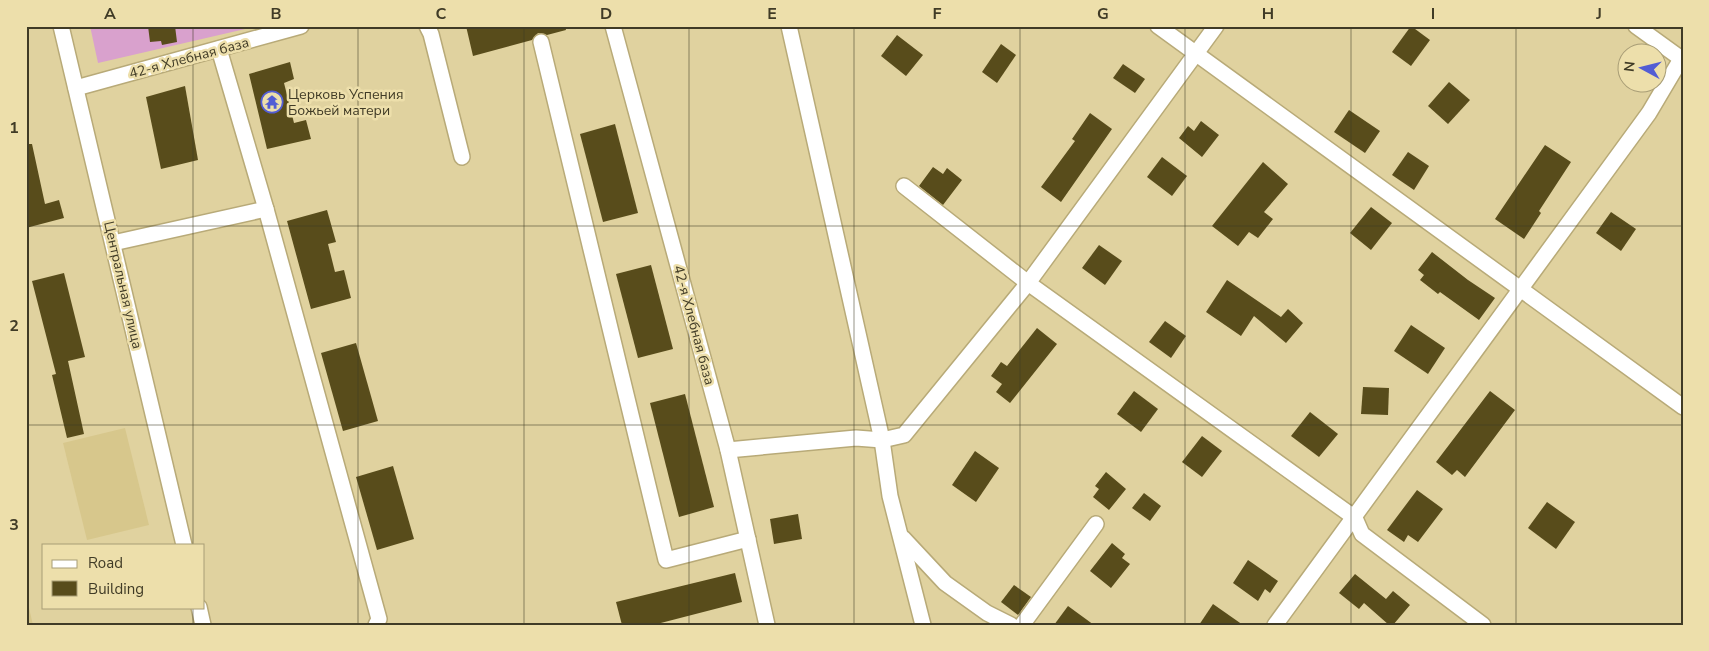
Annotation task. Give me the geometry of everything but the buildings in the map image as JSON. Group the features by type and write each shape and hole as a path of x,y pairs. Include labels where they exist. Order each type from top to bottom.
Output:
{"street":[{"name":"Центральная улица","path":"61,26 184,544"},
{"name":"42-я Хлебная база","path":"76,88 301,26"},
{"path":"427,26 432,34 462,157"},
{"name":"42-я Хлебная база","path":"613,26 728,450 767,625"},
{"path":"789,26 882,440 890,496 923,625"},
{"path":"1158,26 1195,55 1683,407"},
{"path":"728,450 856,438 882,440 904,435 1028,284 1216,26"},
{"path":"1275,625 1649,113 1682,60 1636,26"},
{"path":"541,42 666,560 748,539"},
{"path":"219,49 266,209 379,619 376,625"},
{"path":"904,186 1028,284 1355,518 1362,534 1484,625"},
{"path":"113,243 266,209"},
{"path":"1022,625 1096,524"},
{"path":"902,537 945,583 987,613 1011,625"},
{"path":"199,608 203,625"}],"shaded area":[{"path":"90,26 258,26 98,63"},
{"path":"125,428 149,525 87,540 63,443"},
{"path":"26,595 33,625 26,625"}],"place":[{"name":"Церковь Успения Божьей матери","path":"272,102"}]}
